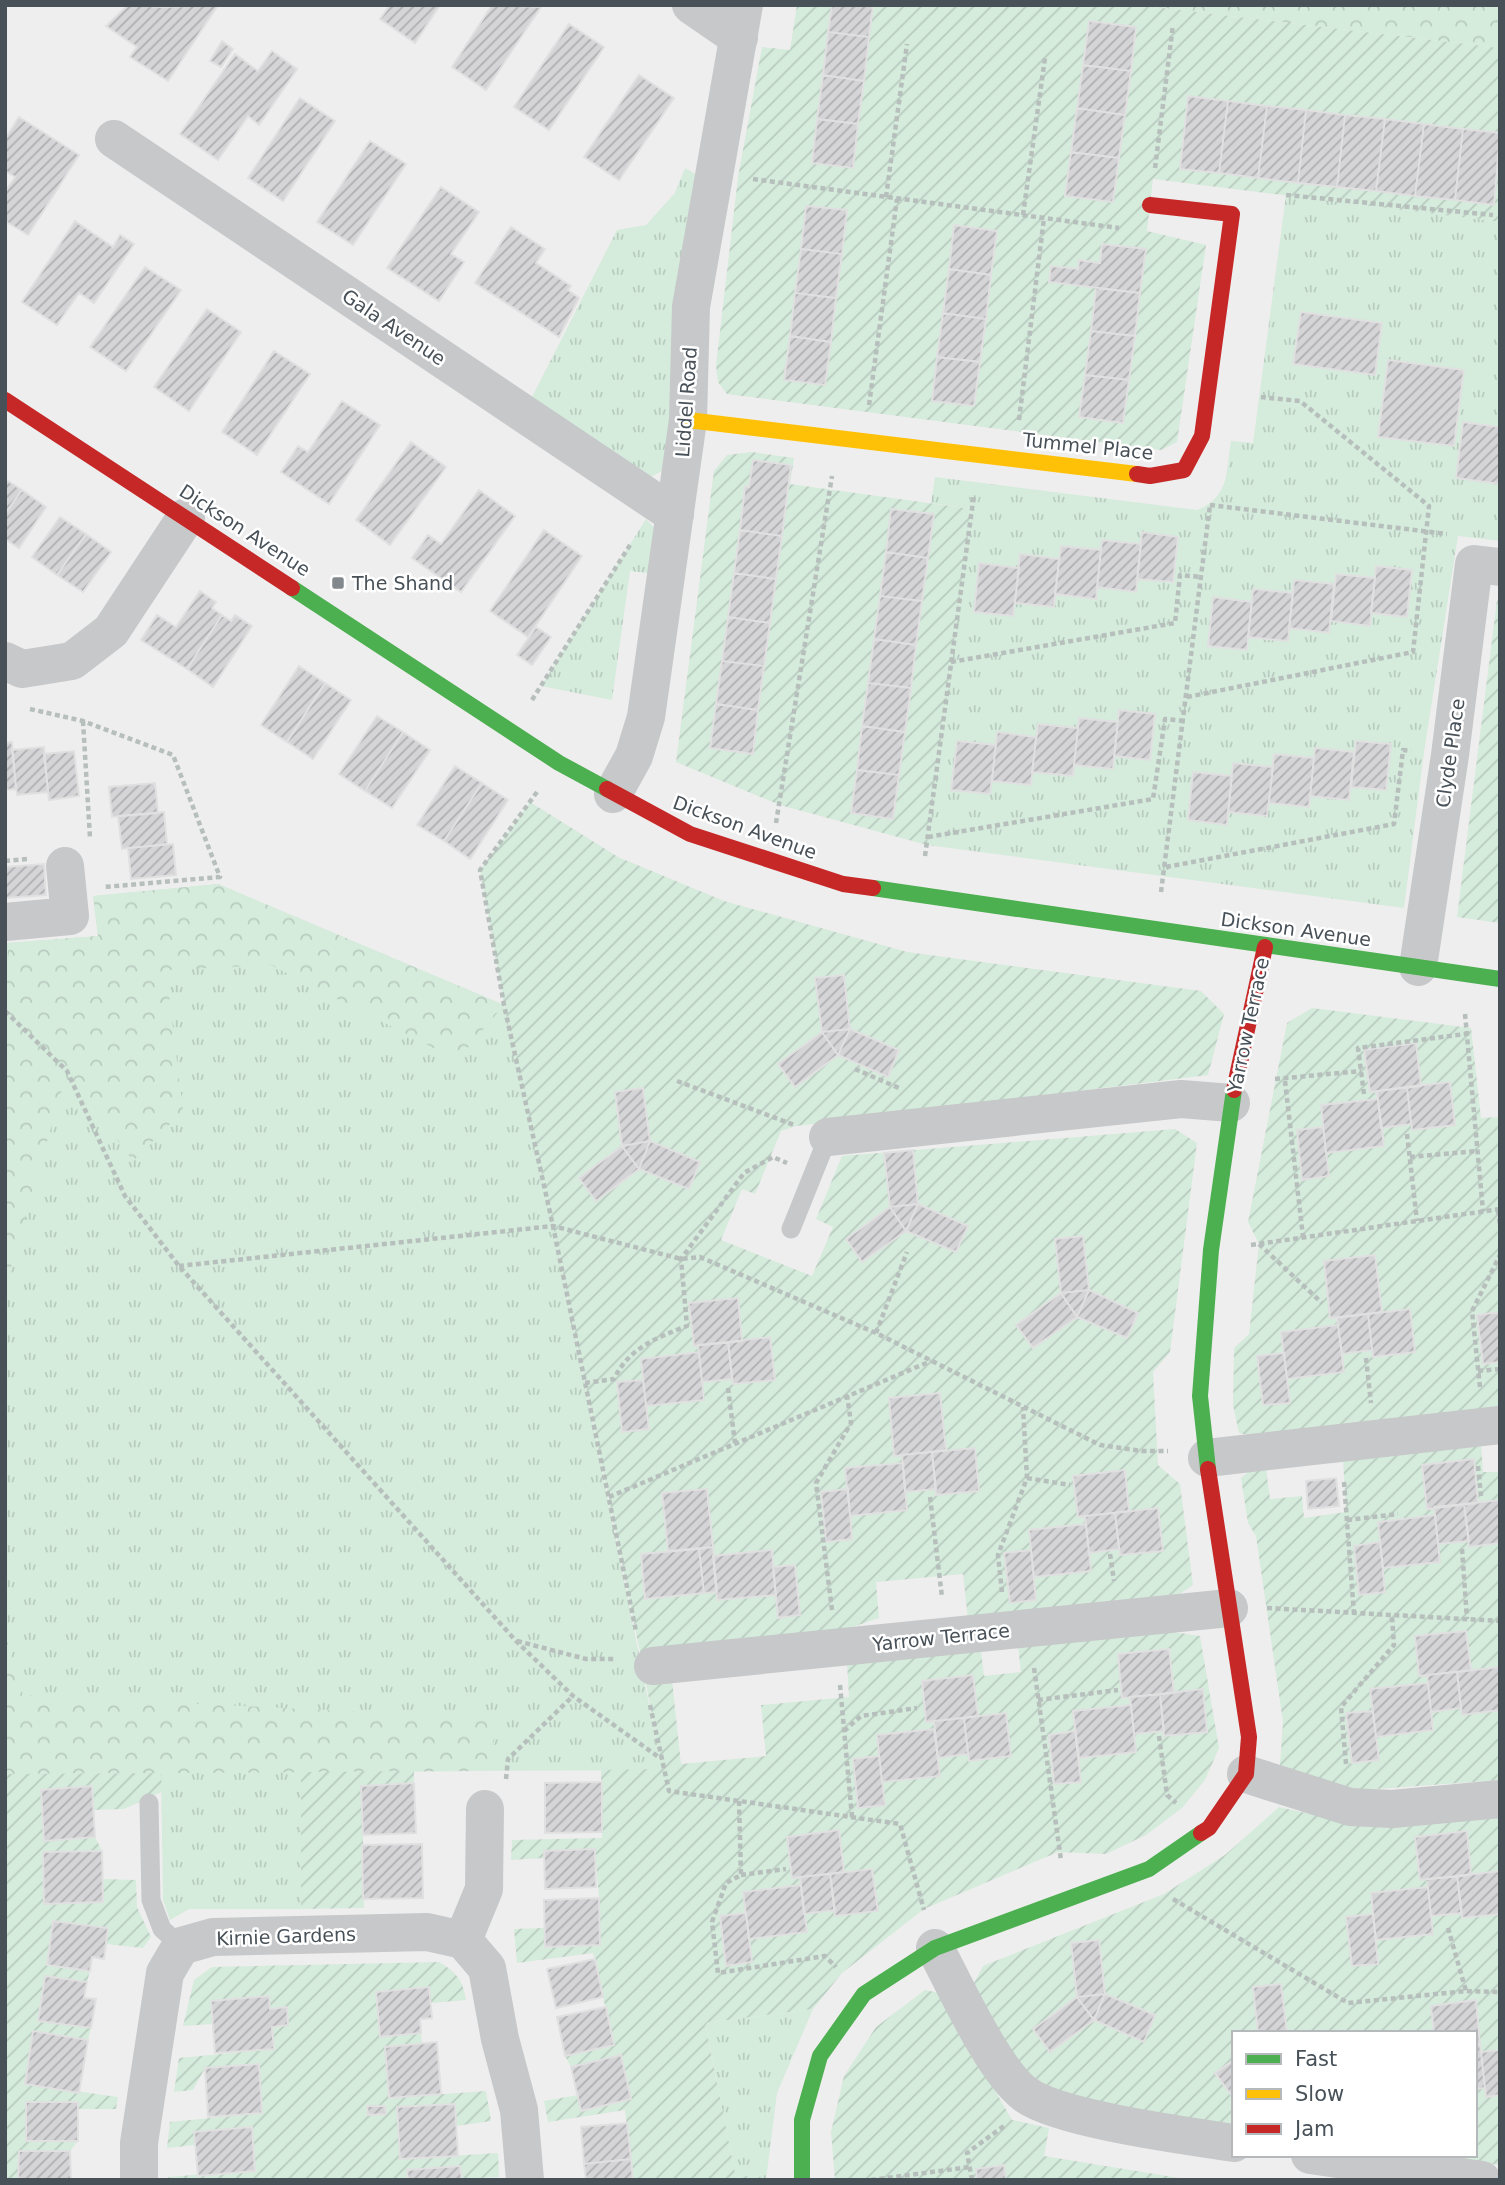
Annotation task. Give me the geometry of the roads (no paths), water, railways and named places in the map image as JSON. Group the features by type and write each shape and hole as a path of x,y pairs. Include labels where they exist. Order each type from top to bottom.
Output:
{"street":[{"path":"691,5 741,22"},
{"name":"Liddel Road","path":"613,794 634,756 646,717 688,420 691,307 741,22"},
{"name":"Gala Avenue","path":"114,139 675,515"},
{"name":"Tummel Place","path":"688,420 1150,476 1184,470 1202,436 1232,214 1150,205"},
{"name":"Dickson Avenue","path":"5,400 559,763 691,834 844,884 1500,979"},
{"path":"5,661 22,669 72,661 110,631 186,517"},
{"name":"Clyde Place","path":"1418,967 1450,755 1487,566"},
{"path":"5,922 70,916 74,866"},
{"name":"Yarrow Terrace","path":"802,2180 802,2120 820,2056 863,1994 935,1948 1149,1869 1209,1828 1246,1774 1249,1737 1200,1396 1211,1250 1234,1088 1265,947"},
{"name":"Yarrow Terrace","path":"828,1137 1181,1099 1234,1088"},
{"path":"1207,1458 1492,1426"},
{"name":"Yarrow Terrace","path":"653,1666 1229,1608"},
{"path":"1246,1774 1350,1807 1392,1809 1500,1799"},
{"path":"485,1809 484,1889 463,1940 487,1968 500,2039 519,2110 525,2180"},
{"name":"Kirnie Gardens","path":"181,1947 213,1937 427,1932 463,1940"},
{"path":"139,2180 139,2143 166,1973 181,1947"},
{"path":"935,1948 992,2054 1025,2094 1068,2112 1232,2143"},
{"path":"1324,2157 1482,2180"}],"lane":[{"path":"791,1229 828,1137"},
{"path":"149,1803 150,1900 162,1929 181,1947"}],"place":[{"name":"The Shand","path":"338,583"}]}
